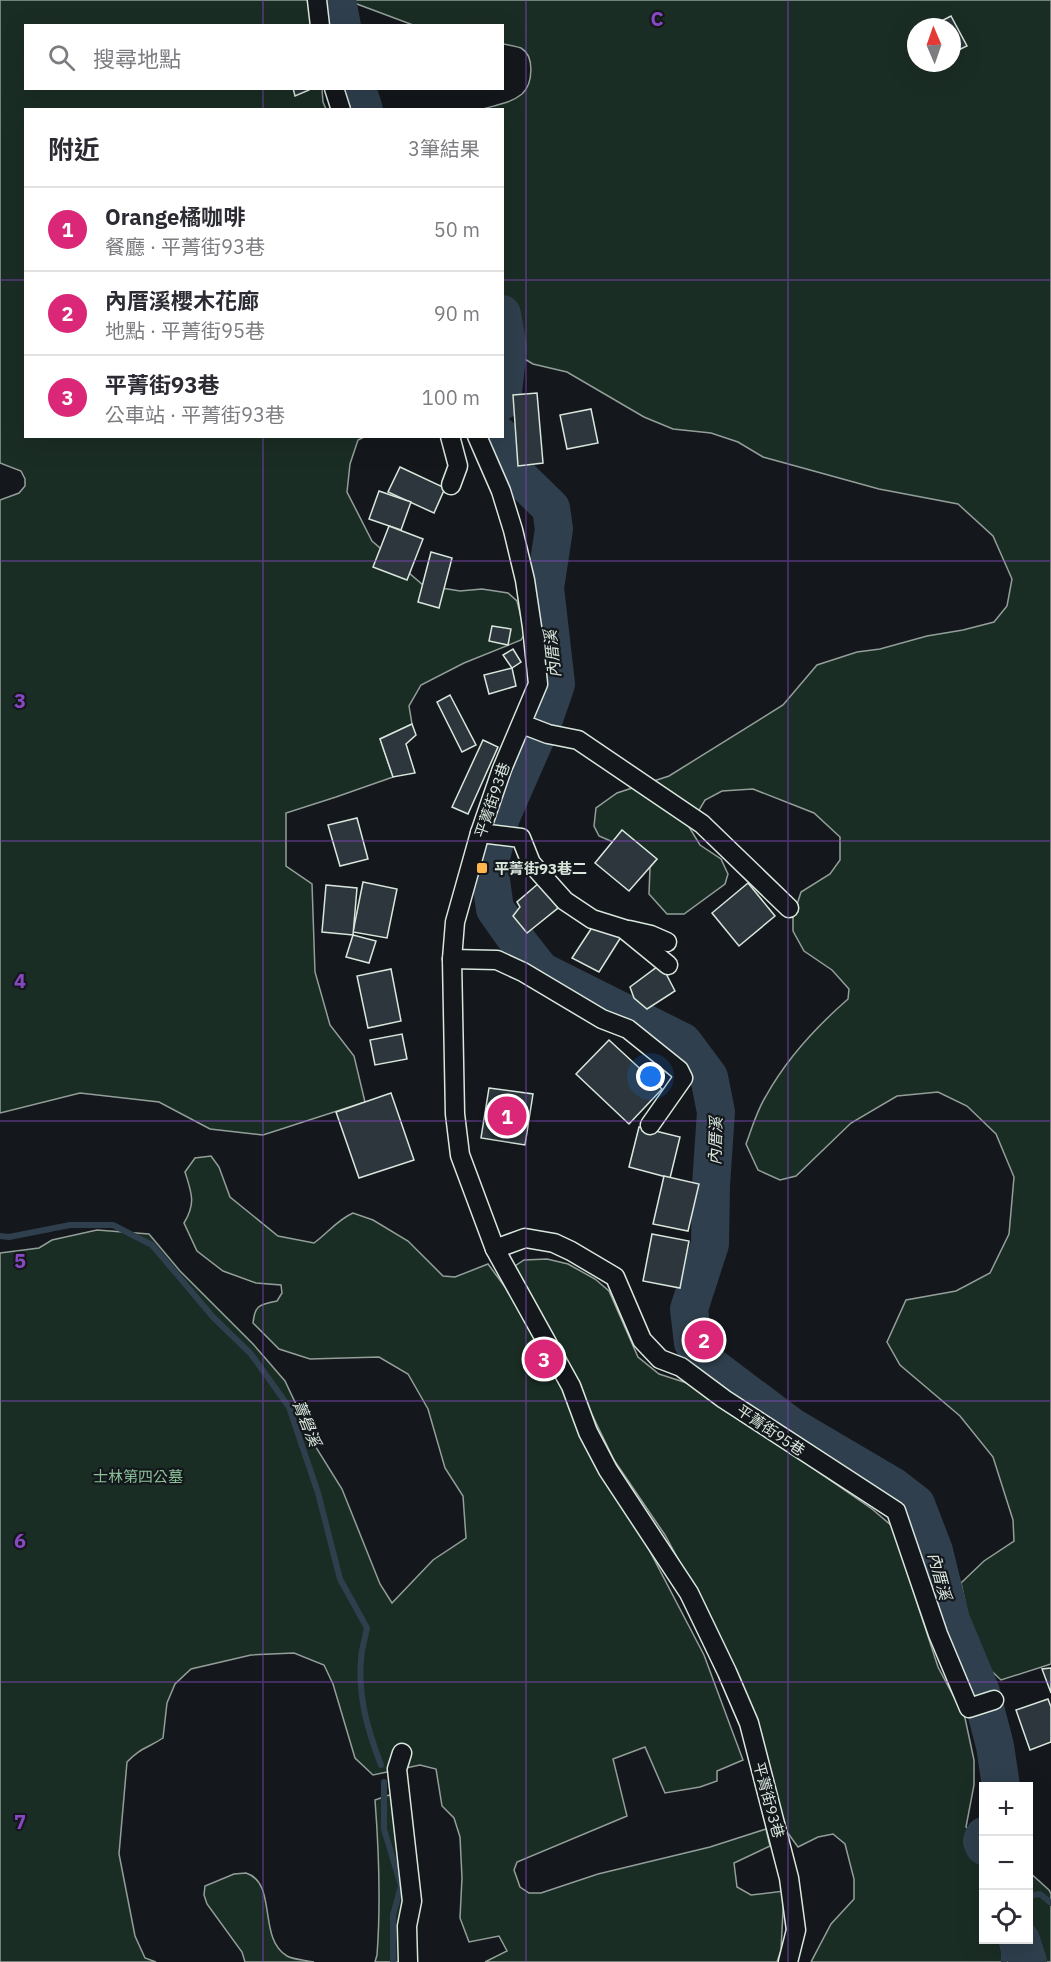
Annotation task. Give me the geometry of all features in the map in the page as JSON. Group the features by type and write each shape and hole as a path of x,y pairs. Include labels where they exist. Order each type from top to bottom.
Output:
{"street":[{"path":"317,0 320,24"},
{"path":"335,90 340,108"},
{"path":"451,438 458,466 451,485"},
{"name":"平菁街93巷","path":"478,438 501,491 513,530 525,580 538,684 502,769 480,833 455,922 452,959 455,1114 460,1155 495,1249 571,1386 588,1432 608,1470 689,1593 749,1724 789,1878 796,1930 788,1962"},
{"path":"522,723 548,734 578,740 702,824 789,908"},
{"path":"480,833 521,838 531,863 566,901 592,919 651,935 667,942"},
{"path":"624,929 668,965"},
{"path":"452,959 497,960 523,972 602,1018 628,1029 679,1070 683,1078 650,1125"},
{"name":"平菁街95巷","path":"495,1249 525,1238 554,1244 571,1251 615,1277 642,1340 660,1359 681,1367 733,1405 896,1511 938,1634 969,1708 994,1700"},
{"path":"402,1753 397,1769 412,1901 407,1926 408,1962"}],"green space":[{"path":"0,0 312,0 316,24 24,24 24,90 322,90 326,108 24,108 24,438 362,438 358,440 350,464 347,492 372,541 423,585 460,591 482,589 508,593 517,601 525,633 521,640 464,663 421,685 409,706 412,724 380,739 393,777 286,813 286,866 312,884 315,972 330,1025 354,1056 365,1102 263,1135 210,1129 159,1102 80,1093 0,1113 0,500 19,493 25,486 25,479 21,471 0,463"},
{"path":"352,0 1051,0 1051,1664 1001,1680 982,1662 971,1631 961,1583 984,1561 1014,1541 1013,1520 993,1457 960,1416 900,1365 887,1342 906,1300 956,1291 990,1273 1009,1234 1014,1177 996,1134 967,1106 938,1092 897,1096 851,1123 796,1176 780,1180 758,1170 746,1144 760,1107 774,1082 793,1056 848,999 849,989 832,970 804,951 793,931 793,917 801,892 830,874 840,860 840,837 814,813 753,789 722,791 705,800 689,827 700,845 721,859 728,874 725,884 684,914 667,914 649,894 650,867 657,859 622,830 613,842 599,836 594,826 596,808 617,793 669,776 783,705 817,665 857,652 880,649 927,636 994,622 1007,606 1012,579 993,536 958,504 879,489 763,457 738,442 711,433 673,429 644,417 567,372 533,364 516,354 504,343 504,108 487,108 508,102 522,94 528,84 531,70 526,52 521,48 504,44 504,24 410,24"},
{"name":"士林第四公墓","path":"211,1156 219,1167 230,1197 278,1236 314,1243 342,1219 353,1213 373,1220 408,1241 443,1276 455,1277 488,1264 508,1291 559,1377 704,1655 743,1760 717,1771 717,1781 700,1787 665,1793 645,1747 613,1759 627,1816 517,1862 514,1870 520,1887 529,1893 541,1893 598,1874 710,1847 766,1829 770,1846 734,1863 737,1887 751,1895 784,1891 781,1950 777,1962 485,1962 507,1951 499,1936 469,1942 460,1918 462,1878 460,1837 454,1818 442,1806 436,1769 420,1765 373,1775 355,1758 333,1684 324,1665 294,1653 251,1655 191,1669 175,1684 167,1703 163,1738 140,1751 127,1762 119,1854 135,1936 145,1958 156,1962 0,1962 0,1253 39,1248 52,1240 97,1230 149,1234 180,1271 253,1344 285,1381 317,1449 342,1489 380,1584 392,1603 433,1560 466,1538 463,1496 445,1468 428,1409 408,1374 379,1357 310,1359 279,1349 253,1323 259,1306 277,1301 282,1293 281,1285 256,1283 223,1271 197,1251 184,1223 192,1198 185,1172 195,1158"},
{"path":"547,1259 568,1264 595,1279 609,1291 638,1357 659,1374 690,1384 872,1509 892,1526 938,1667 965,1718 974,1760 974,1785 966,1827 979,1836 979,1944 1033,1944 1033,1876 1051,1894 1051,1962 811,1962 831,1924 854,1899 854,1879 845,1844 833,1834 818,1837 798,1847 782,1825 704,1607 665,1535 614,1460 556,1340 515,1266 524,1260"},
{"path":"392,1794 410,1962 375,1962 379,1897 375,1800"},
{"path":"246,1873 256,1879 262,1888 272,1937 278,1948 287,1956 314,1962 245,1962 242,1952 207,1904 204,1895 205,1886 234,1874"}],"building":[{"path":"961,35 967,46 961,49"},
{"path":"294,90 309,90 295,96"},
{"path":"537,393 543,463 518,466 513,395"},
{"path":"591,409 598,443 567,449 560,415"},
{"path":"400,467 445,488 434,513 388,492"},
{"path":"379,491 411,502 401,530 369,519"},
{"path":"389,526 423,539 407,580 373,567"},
{"path":"431,552 452,558 439,608 418,602"},
{"path":"492,626 511,629 508,645 489,641"},
{"path":"513,649 521,662 512,668 503,655"},
{"path":"512,668 516,686 489,694 484,675"},
{"path":"450,695 476,745 462,752 437,702"},
{"path":"412,724 416,735 406,744 415,773 393,777 380,739"},
{"path":"483,740 498,747 468,814 452,807"},
{"path":"357,818 368,859 340,866 328,825"},
{"path":"622,830 657,859 629,891 595,863"},
{"path":"363,882 397,889 387,938 353,932"},
{"path":"539,883 558,908 527,933 513,916 520,907 517,902"},
{"path":"748,883 775,916 739,946 712,913"},
{"path":"326,885 357,888 353,935 322,932"},
{"path":"593,926 621,937 599,972 572,958"},
{"path":"353,935 376,941 369,963 346,957"},
{"path":"661,964 675,991 647,1009 634,998 630,987"},
{"path":"391,969 401,1021 368,1028 357,976"},
{"path":"402,1034 407,1059 375,1065 370,1040"},
{"path":"609,1040 662,1089 629,1124 576,1074"},
{"path":"489,1088 533,1094 525,1145 481,1138"},
{"path":"391,1093 414,1160 359,1178 336,1112"},
{"path":"639,1127 680,1137 670,1178 629,1167"},
{"path":"664,1176 699,1184 688,1231 653,1224"},
{"path":"652,1234 689,1241 680,1288 643,1281"},
{"path":"1051,1668 1051,1693 1042,1669"},
{"path":"1048,1699 1051,1707 1051,1742 1030,1750 1016,1710"}],"waterway":[{"name":"內厝溪","path":"337,0 342,24"},
{"name":"內厝溪","path":"358,90 363,108"},
{"name":"內厝溪","path":"504,325 508,348 504,383"},
{"name":"內厝溪","path":"500,438 504,462 551,508 554,529 545,588 556,684 544,719 501,817 489,866 495,909 541,971 683,1042 709,1077 716,1112 710,1244 689,1309 693,1343 711,1366 792,1427 894,1487 916,1504 934,1551 951,1620 981,1692 995,1746 1000,1782"},
{"name":"菁礐溪","path":"0,1236 9,1237 70,1225 113,1225 152,1245 213,1317 251,1354 289,1407 318,1493 340,1579 367,1628 361,1656 361,1688 368,1727 381,1765"},
{"name":"菁礐溪","path":"384,1782 384,1829 401,1886 393,1915 393,1962"},
{"path":"1033,1895 1040,1894 1051,1903"},
{"path":"1002,1944 1004,1962"},
{"name":"內厝溪","path":"1022,1944 1028,1962"}],"place":[{"name":"平菁街93巷二","path":"482,868"},
{"name":"Orange橘咖啡","path":"507,1116"},
{"name":"內厝溪櫻木花廊","path":"704,1340"},
{"name":"平菁街93巷","path":"544,1359"}]}
